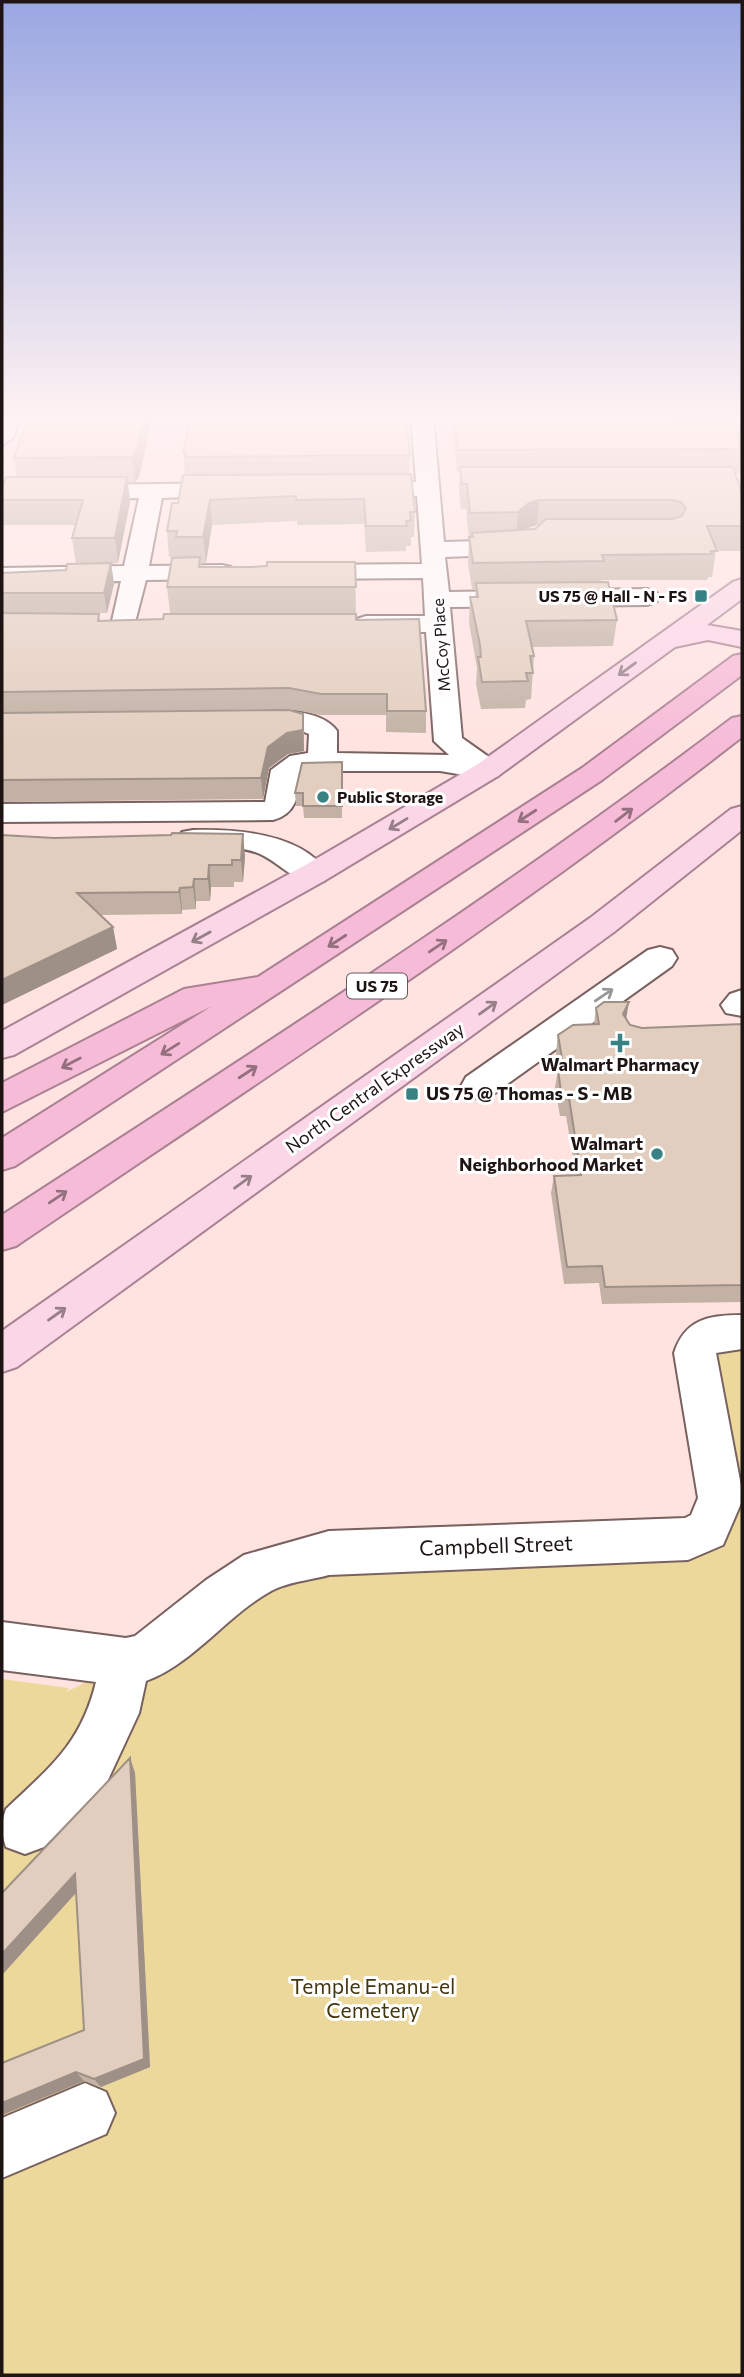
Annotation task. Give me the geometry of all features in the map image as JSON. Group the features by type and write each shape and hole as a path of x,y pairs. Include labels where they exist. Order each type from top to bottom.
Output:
{"highway":[{"path":"2,1157 270,986 592,774 742,662"},
{"name":"US 75","path":"2,1235 486,913 610,825 742,724"},
{"path":"2,1099 197,997 270,986"}],"main road":[{"path":"2,1046 313,874 488,769 674,639 742,587"},
{"path":"674,639 708,632 742,639"},
{"name":"North Central Expressway","path":"2,1353 438,1044 742,815"},
{"path":"705,845 742,830"}],"street":[{"path":"124,625 144,527"},
{"name":"McCoy Place","path":"431,527 448,741 488,769"},
{"path":"284,572 434,560 523,547 537,535"},
{"path":"2,575 243,572"},
{"path":"344,624 439,612 647,597"},
{"path":"97,625 152,625"},
{"path":"222,721 290,720 316,726 323,731 322,761"},
{"path":"2,813 274,811 279,807 282,798 286,770 300,762 440,762 488,769"},
{"path":"2,840 248,838 281,851 313,874"},
{"path":"480,1086 550,1033 660,958"},
{"path":"550,1033 594,1032"},
{"name":"Campbell Street","path":"126,1662 147,1657 261,1571 293,1560 329,1553 688,1539 707,1530 721,1498 695,1363 696,1346 704,1338 718,1332 742,1332"},
{"path":"2,1646 126,1662 114,1713 89,1764 25,1828"},
{"path":"2,2148 85,2113"}],"green space":[{"name":"Temple Emanu-el Cemetery","path":"742,1338 742,2375 2,2375 2,1679 69,1688 66,1692 232,1611 289,1575 703,1549 711,1349"}],"building":[{"path":"75,527 117,527 115,538 72,538"},
{"path":"168,527 205,527 203,537 176,537 177,531 167,531"},
{"path":"707,527 717,551 711,551 712,554 602,555 604,561 473,563 469,537 473,537 472,533 535,529"},
{"path":"200,557 199,567 267,566 267,562 355,562 356,587 167,587 172,558"},
{"path":"111,563 104,593 2,593 2,573 66,570 67,564"},
{"path":"608,582 617,620 526,621 534,656 530,656 533,673 526,673 528,681 482,682 478,657 481,657 480,645 470,597 478,597 476,583"},
{"path":"2,613 99,614 98,621 163,619 164,614 356,614 356,620 419,619 426,711 387,711 387,694 321,694 289,688 2,692"},
{"path":"289,710 303,714 303,730 287,733 268,747 261,778 2,780 2,713"},
{"name":"Public Storage","path":"342,762 342,806 303,806 303,793 295,793 302,763"},
{"path":"172,833 243,834 241,860 232,860 232,865 209,865 208,879 194,879 193,887 180,888 179,892 77,893 113,927 2,980 2,835 54,838"},
{"name":"Walmart Neighborhood Market","path":"604,1002 629,1002 623,1014 630,1025 642,1028 742,1024 742,1285 605,1287 602,1266 567,1267 554,1176 581,1175 569,1098 562,1099 558,1070 564,1070 558,1035 573,1025 599,1024 596,1008"},
{"path":"130,1758 144,2059 94,2079 76,2072 2,2103 2,2063 84,2030 75,1874 2,1954 2,1893"}],"place":[{"name":"US 75 @ Hall - N - FS","path":"701,596"},
{"name":"Public Storage","path":"323,797"},
{"name":"Walmart Pharmacy","path":"620,1043"},
{"name":"US 75 @ Thomas - S - MB","path":"412,1094"},
{"name":"Walmart Neighborhood Market","path":"657,1154"}]}
